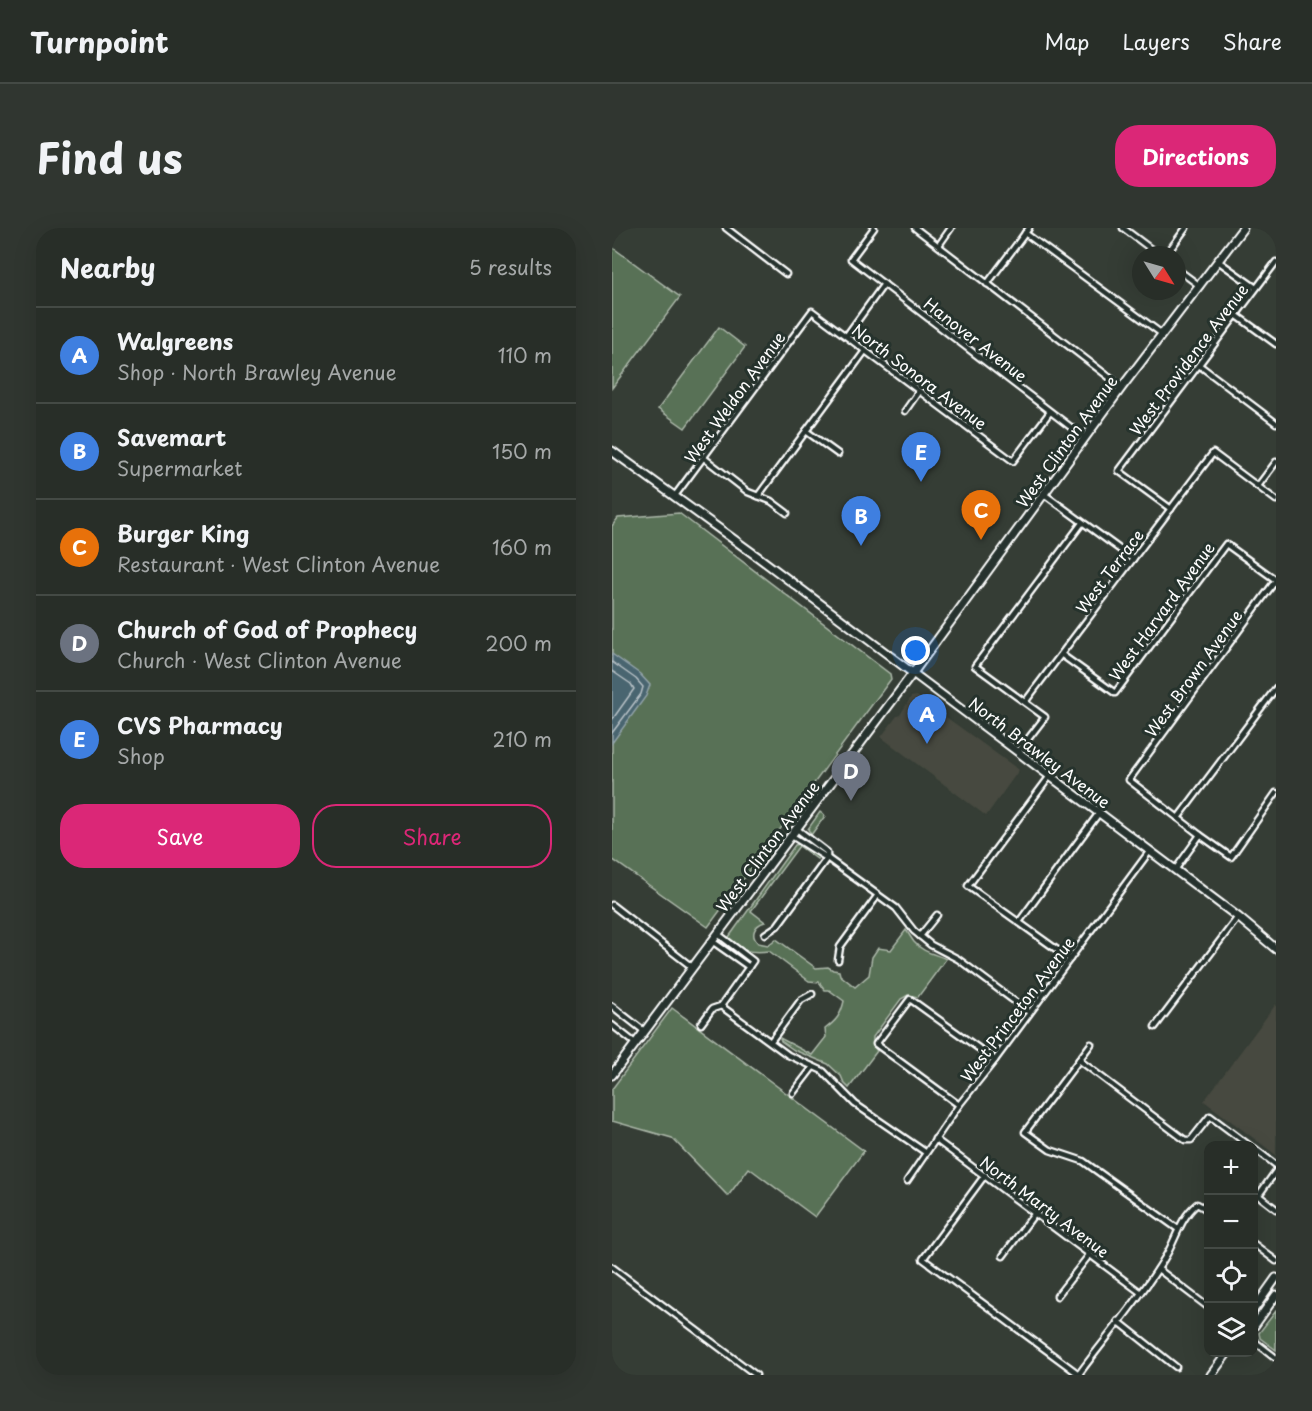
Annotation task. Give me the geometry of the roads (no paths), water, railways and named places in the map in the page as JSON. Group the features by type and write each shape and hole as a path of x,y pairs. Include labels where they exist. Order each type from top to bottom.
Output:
{"main road":[{"name":"West Clinton Avenue","path":"612,1075 913,673 1122,387 1243,228"},
{"name":"North Brawley Avenue","path":"612,451 767,563 1238,917 1276,949"},
{"path":"1258,1303 1276,1278"},
{"path":"1258,1320 1276,1295"},
{"path":"1211,1375 1225,1357"}],"street":[{"path":"726,228 786,274"},
{"name":"Hanover Avenue","path":"874,228 851,259 1085,438"},
{"path":"915,228 1122,387"},
{"path":"939,245 951,228"},
{"path":"987,284 1029,228"},
{"path":"1123,228 1147,246"},
{"path":"1173,246 1186,228"},
{"path":"1025,233 1162,334"},
{"path":"1218,261 1256,288"},
{"name":"West Providence Avenue","path":"1171,509 1119,471 1275,265"},
{"path":"1186,276 1200,286"},
{"path":"847,335 884,284"},
{"name":"North Sonora Avenue","path":"812,311 1013,461 1050,412"},
{"name":"West Weldon Avenue","path":"674,497 812,311"},
{"path":"1236,315 1276,344"},
{"path":"758,496 865,351"},
{"path":"1198,365 1276,423"},
{"path":"905,411 919,391"},
{"path":"806,431 838,454"},
{"name":"West Terrace","path":"1025,702 1213,453 1258,486"},
{"path":"704,459 748,492 771,501 787,513"},
{"path":"1276,462 1258,486 1276,500"},
{"path":"1044,494 1133,559"},
{"path":"1018,752 1045,717 975,666 1082,523"},
{"name":"West Harvard Avenue","path":"1062,654 1115,693 1226,544 1276,580"},
{"name":"West Brown Avenue","path":"1178,818 1129,780 1276,580"},
{"path":"1276,688 1178,818 1231,856 1276,793"},
{"path":"1050,776 968,886 1070,959"},
{"path":"1019,922 1099,813"},
{"path":"765,934 777,926 827,858 827,852 797,829"},
{"path":"1175,871 1200,835"},
{"path":"792,836 827,858 896,908 920,936 931,945 958,959 1029,1012"},
{"name":"West Princeton Avenue","path":"907,1181 959,1105 1149,852"},
{"path":"838,960 840,947 878,895"},
{"path":"612,906 692,967"},
{"path":"920,936 938,915"},
{"path":"1155,1028 1238,917"},
{"path":"701,1024 712,1009 721,1006 753,961 718,934"},
{"path":"712,941 749,968"},
{"path":"771,1041 801,1000 812,994"},
{"path":"959,1105 876,1044 910,999 995,1060"},
{"path":"612,1006 644,1031"},
{"path":"721,1006 788,1055 823,1071 855,1104 925,1152"},
{"path":"612,1025 636,1043"},
{"path":"1090,1044 1025,1132 1050,1150 1083,1161 1178,1229"},
{"path":"1078,1060 1185,1140 1191,1140 1210,1116 1244,1141"},
{"path":"793,1093 813,1067"},
{"name":"North Marty Avenue","path":"935,1139 1140,1292"},
{"path":"1258,1152 1276,1165"},
{"path":"1258,1192 1276,1171"},
{"path":"985,1175 923,1259 1079,1375 1158,1269 1178,1229 1197,1204 1204,1208"},
{"path":"1257,1195 1276,1209"},
{"path":"1003,1257 1035,1213"},
{"path":"1258,1247 1276,1261"},
{"path":"1058,1296 1090,1254"},
{"path":"612,1267 756,1375"},
{"path":"1158,1269 1204,1303"},
{"path":"1118,1322 1176,1367"},
{"path":"1258,1344 1276,1358"}],"water":[{"path":"612,654 640,674 650,685 646,696 612,743"}],"place":[{"name":"CVS Pharmacy","path":"921,482"},
{"name":"Burger King","path":"981,540"},
{"name":"Savemart","path":"861,546"},
{"name":"Walgreens","path":"927,744"},
{"name":"Church of God of Prophecy","path":"851,801"}]}
